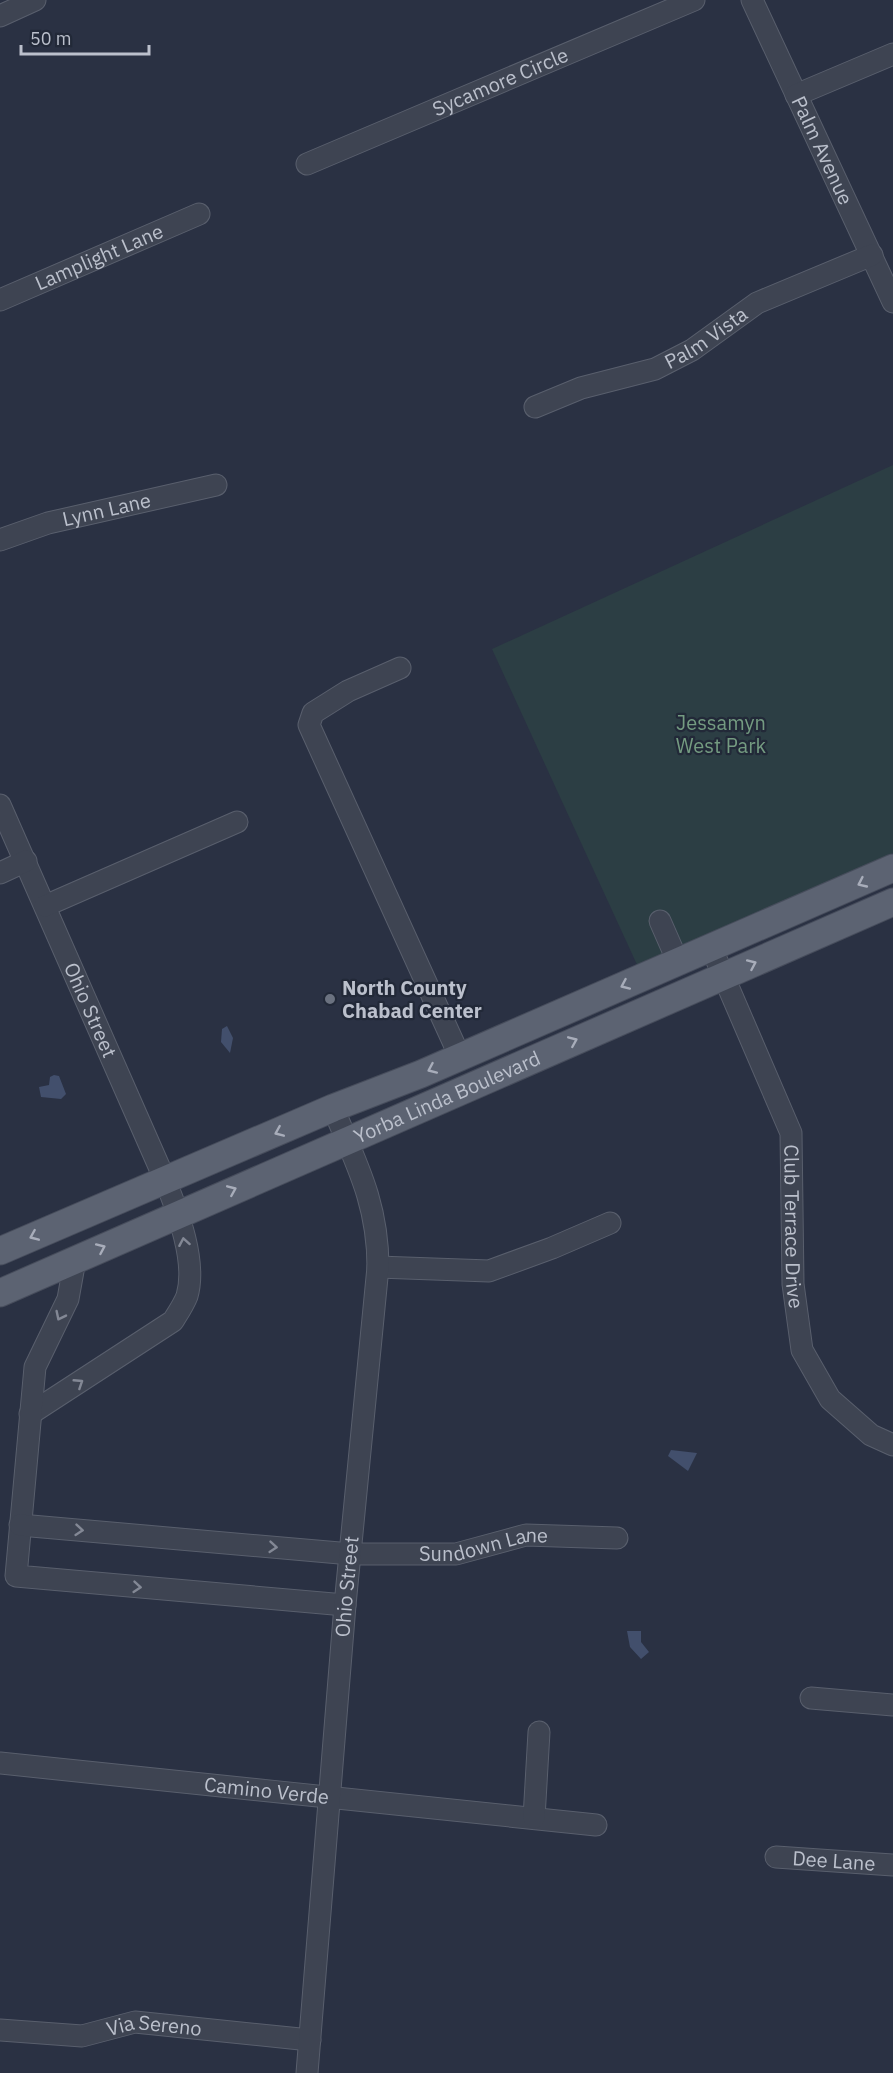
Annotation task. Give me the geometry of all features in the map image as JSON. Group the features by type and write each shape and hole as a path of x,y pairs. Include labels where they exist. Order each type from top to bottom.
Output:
{"main road":[{"name":"Yorba Linda Boulevard","path":"0,1251 333,1108 460,1057 893,868"},
{"name":"Yorba Linda Boulevard","path":"0,1293 893,902"}],"street":[{"path":"0,16 35,0"},
{"name":"Sycamore Circle","path":"307,164 694,0"},
{"name":"Palm Avenue","path":"752,0 893,302"},
{"path":"796,95 893,54"},
{"name":"Lamplight Lane","path":"0,300 199,214"},
{"name":"Palm Vista","path":"535,407 581,388 656,369 692,351 757,303 872,255"},
{"name":"Lynn Lane","path":"0,540 48,523 216,485"},
{"path":"400,668 348,691 313,713 309,725 460,1057"},
{"name":"Ohio Street","path":"0,805 165,1180 178,1214 190,1276 186,1297 173,1321 30,1414"},
{"path":"45,906 237,822"},
{"path":"0,873 26,861"},
{"path":"660,921 678,962"},
{"name":"Club Terrace Drive","path":"711,947 791,1133 793,1284 802,1350 830,1399 871,1435 893,1444"},
{"name":"Ohio Street","path":"307,2073 345,1605 378,1268 378,1236 370,1195 333,1108"},
{"path":"378,1268 489,1271 552,1248 610,1223"},
{"path":"75,1260 68,1299 35,1367 16,1576 345,1605"},
{"name":"Sundown Lane","path":"20,1524 351,1554 456,1554 526,1536 617,1538"},
{"path":"811,1698 893,1705"},
{"path":"534,1818 539,1732"},
{"name":"Camino Verde","path":"0,1763 596,1825"},
{"name":"Dee Lane","path":"776,1857 893,1865"},
{"name":"Via Sereno","path":"0,2030 82,2037 135,2022 310,2040"}],"green space":[{"name":"Jessamyn West Park","path":"893,465 893,853 639,969 492,649"}],"water":[{"path":"227,1026 233,1038 230,1053 221,1042 222,1029"},
{"path":"59,1076 66,1094 61,1099 41,1097 39,1087 49,1085 50,1077"},
{"path":"671,1450 697,1453 688,1471 668,1456"},
{"path":"627,1631 641,1631 641,1642 649,1652 641,1659 630,1647"}],"place":[{"name":"North County Chabad Center","path":"330,999"}]}
